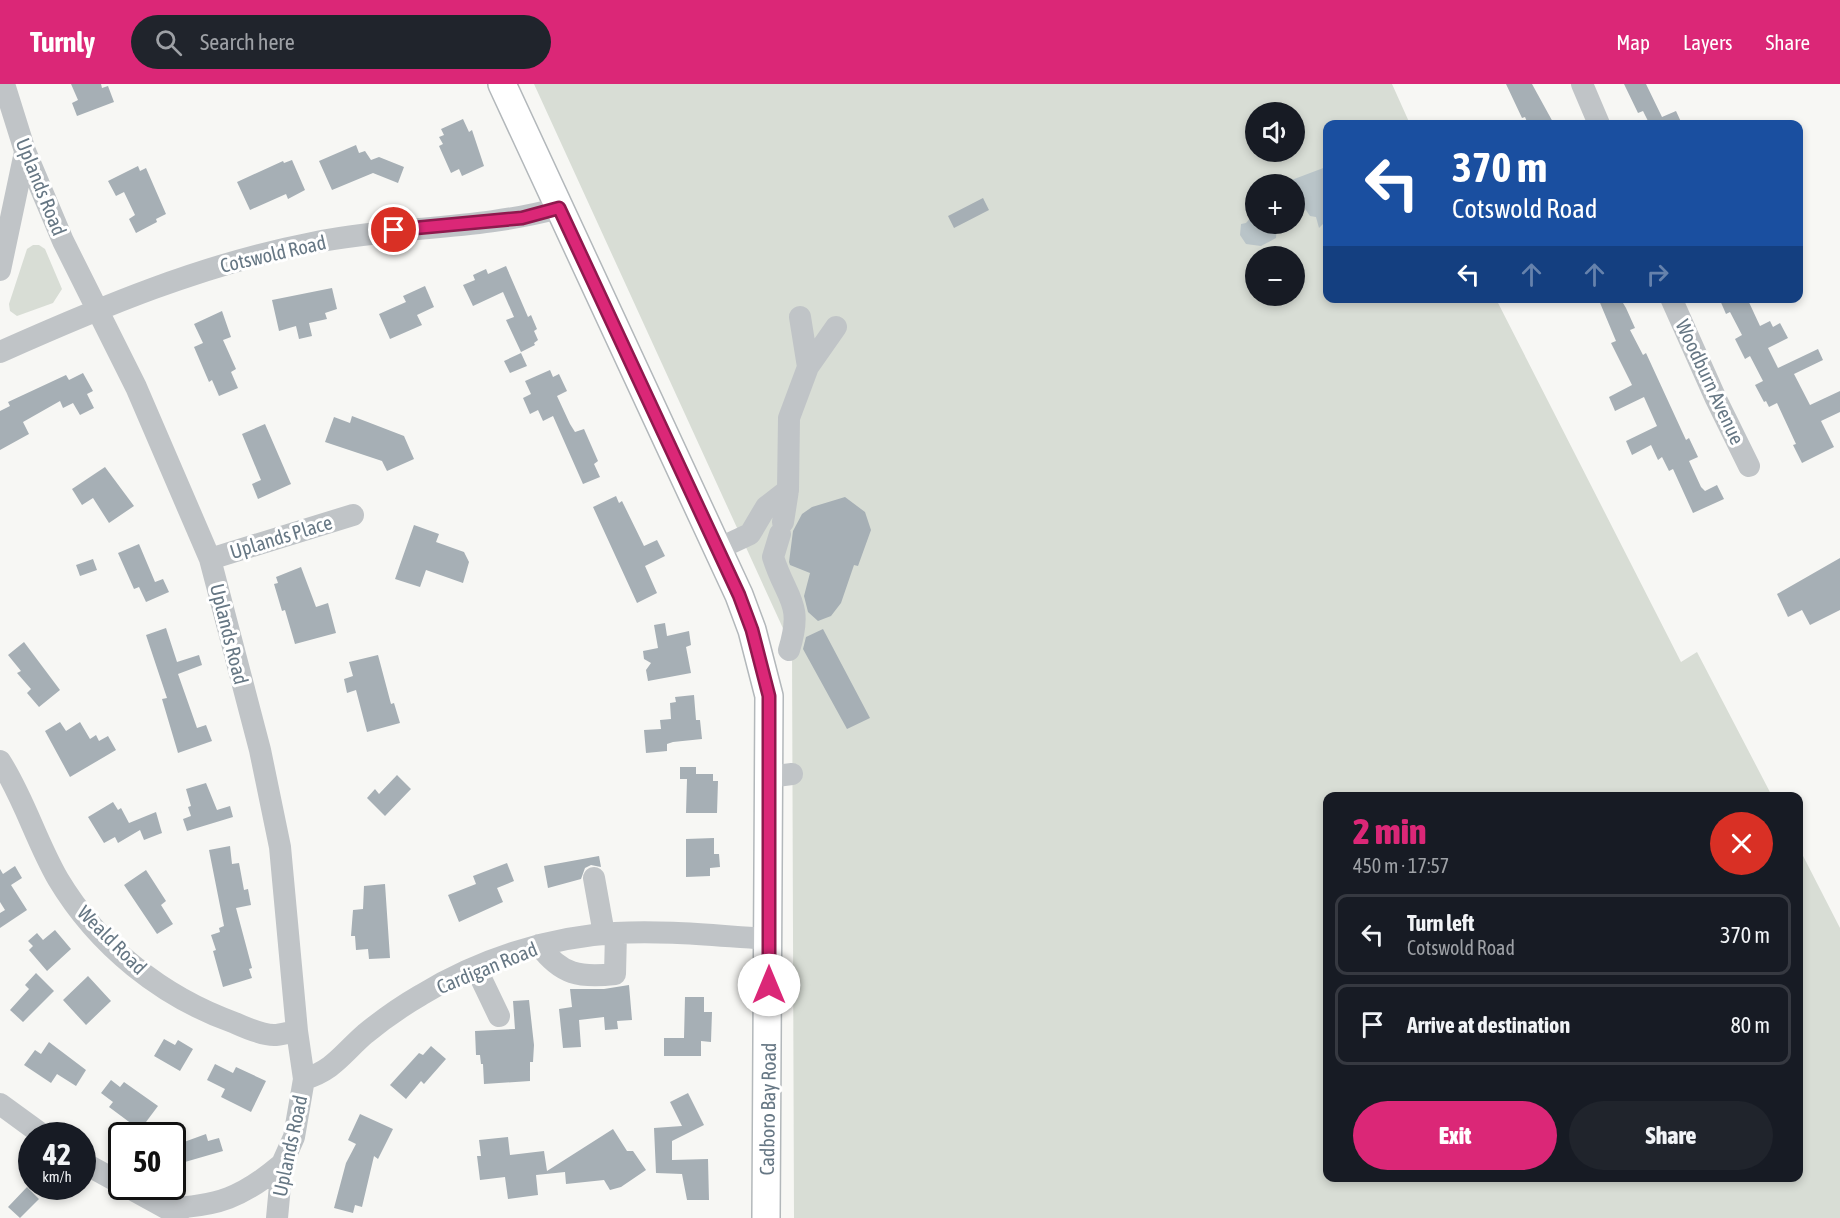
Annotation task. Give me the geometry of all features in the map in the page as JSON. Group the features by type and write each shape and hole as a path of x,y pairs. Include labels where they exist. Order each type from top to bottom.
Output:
{"main road":[{"name":"Cadboro Bay Road","path":"502,84 746,613 769,696 780,775 770,939 766,1218"}],"street":[{"name":"Uplands Road","path":"4,84 25,151 63,241 99,308 136,387 210,559 260,750 280,847 297,1031 304,1079 294,1137 282,1164 277,1218"},
{"path":"1582,84 1597,120"},
{"path":"0,270 25,151"},
{"name":"Cotswold Road","path":"0,352 99,308 214,267 312,243 415,227 522,218 559,208"},
{"name":"Woodburn Avenue","path":"1673,303 1749,466"},
{"path":"800,317 808,367"},
{"path":"760,659 790,653 796,612 772,557 781,531 788,490 789,418 808,367 836,327"},
{"path":"718,549 750,534 766,507 788,490"},
{"name":"Uplands Place","path":"210,559 353,515"},
{"path":"750,534 769,543 781,531"},
{"name":"Weald Road","path":"0,761 16,789 59,880 89,922 127,960 171,993 220,1018 273,1035 297,1031"},
{"path":"539,945 548,958 564,970 591,977 615,974 610,934 594,879"},
{"name":"Cardigan Road","path":"304,1079 322,1074 365,1034 421,995 476,968 539,945 610,934 663,933 770,939"},
{"path":"476,968 499,1016"},
{"path":"0,1104 25,1122"},
{"path":"150,1200 173,1213 223,1202 256,1186 282,1164"}],"shaded area":[{"path":"534,84 1392,84 1408,120 1323,120 1323,303 1498,303 1681,662 1697,652 1770,792 1323,792 1323,1182 1803,1182 1803,856 1840,928 1840,1218 794,1218 792,648"},
{"path":"1323,168 1323,224 1319,228 1316,217 1310,216 1305,209 1305,175"},
{"path":"1245,223 1245,234 1276,234 1276,238 1261,246 1246,244 1240,235 1241,224"},
{"path":"33,245 39,245 45,249 62,289 53,303 17,316 10,311 9,304 27,249"}],"building":[{"path":"71,84 101,84 102,88 108,86 114,102 77,116 72,103 78,100"},
{"path":"1506,84 1532,84 1552,120 1522,118"},
{"path":"1624,84 1646,84 1662,117 1676,111 1680,120 1648,120 1643,111 1638,113"},
{"path":"463,119 469,132 472,130 484,166 462,176 459,169 451,173 439,146 443,144 439,137 444,135 441,129"},
{"path":"356,145 359,153 365,151 371,160 379,157 404,167 398,183 373,173 332,190 319,161"},
{"path":"292,160 305,190 288,199 286,194 250,210 237,182 283,161 284,163"},
{"path":"138,166 140,171 146,168 166,214 156,219 157,222 136,233 129,219 135,215 124,192 116,196 108,181"},
{"path":"983,198 989,210 954,228 948,216"},
{"path":"506,266 528,317 531,315 537,329 534,331 538,340 534,343 535,345 521,352 506,320 514,317 503,292 473,306 463,285 475,280 473,275 486,269 488,274"},
{"path":"425,286 434,307 417,315 422,325 390,339 379,314 406,302 403,296"},
{"path":"332,288 337,309 325,313 327,319 309,323 312,336 299,339 296,326 279,331 272,300"},
{"path":"1600,303 1623,303 1635,328 1630,330 1643,355 1646,353 1686,440 1689,438 1698,457 1689,461 1701,487 1705,491 1717,485 1724,499 1693,513 1673,469 1669,471 1662,457 1658,460 1651,445 1632,455 1626,441 1657,426 1644,397 1615,411 1609,397 1632,385 1611,343 1616,341"},
{"path":"1721,303 1749,303 1760,326 1770,321 1773,327 1780,323 1788,338 1768,348 1778,368 1818,349 1823,360 1794,374 1810,405 1840,391 1840,412 1821,421 1834,447 1802,463 1777,403 1769,407 1755,385 1763,381 1750,356 1745,359 1735,339 1742,335 1730,312 1726,314"},
{"path":"222,311 231,337 223,340 236,369 231,372 238,388 219,396 212,380 209,382 194,347 203,343 194,324"},
{"path":"521,353 527,366 510,373 504,361"},
{"path":"550,370 553,377 559,374 567,391 557,396 570,424 575,432 584,429 598,461 594,464 600,477 583,484 553,416 543,421 538,410 530,414 523,398 531,394 525,381"},
{"path":"83,373 93,391 87,394 94,408 80,415 73,403 63,408 60,401 23,422 29,434 0,450 0,411 10,406 8,402 66,375 69,380"},
{"path":"352,416 404,436 414,459 387,471 382,461 325,442 334,417 350,423"},
{"path":"265,424 291,484 258,499 252,484 261,480 242,434"},
{"path":"105,467 134,506 109,523 93,498 82,505 72,489"},
{"path":"616,496 619,503 622,501 644,546 657,540 665,556 645,566 657,593 637,603 593,507"},
{"path":"845,497 865,512 871,530 858,566 854,565 841,603 831,616 818,621 808,612 804,596 810,573 790,565 789,562 793,531 802,514 812,507"},
{"path":"414,525 439,534 436,542 464,552 469,562 463,583 426,570 420,587 395,579"},
{"path":"139,544 155,582 163,579 169,592 146,602 139,587 134,589 118,553"},
{"path":"1840,558 1840,610 1810,625 1802,610 1788,617 1777,594"},
{"path":"93,559 97,570 80,576 76,565"},
{"path":"301,567 316,607 328,603 336,633 295,644 274,584 278,583 276,577"},
{"path":"665,623 667,636 689,631 691,645 686,647 691,673 648,681 646,670 651,663 644,659 643,651 658,648 654,625"},
{"path":"166,628 177,662 199,655 202,665 178,674 197,728 206,725 212,741 178,753 162,699 167,698 146,635"},
{"path":"823,629 870,718 847,729 803,649 806,637"},
{"path":"24,642 60,690 39,707 27,693 31,689 17,673 21,671 8,655"},
{"path":"378,655 391,704 394,703 400,723 367,732 356,690 347,693 344,679 353,676 349,662"},
{"path":"694,695 696,720 700,720 702,739 673,742 667,744 667,751 646,753 644,730 661,729 660,720 671,719 670,703 676,702 675,697"},
{"path":"60,722 66,731 80,722 90,739 96,735 99,741 108,736 116,750 70,777 45,731"},
{"path":"680,767 696,767 696,774 713,774 713,781 718,781 717,813 686,813 687,779 680,779"},
{"path":"397,775 411,789 385,816 367,798 375,789 379,794"},
{"path":"206,783 217,810 230,806 233,817 187,831 183,819 191,816 188,807 191,806 186,789"},
{"path":"113,802 118,810 121,808 129,823 156,812 162,833 144,840 140,830 118,843 115,837 104,843 88,817"},
{"path":"714,838 714,854 719,854 720,867 710,868 710,876 686,877 686,839"},
{"path":"230,846 232,864 239,863 244,890 248,889 251,905 236,908 252,968 249,969 252,978 223,987 211,935 220,932 219,928 224,926 209,850"},
{"path":"599,856 601,867 591,865 585,868 581,879 548,888 544,866"},
{"path":"507,863 514,881 497,888 503,902 459,922 448,895 476,884 473,876"},
{"path":"15,866 22,878 11,885 27,910 0,928 0,913 5,910 0,902 0,869 3,874"},
{"path":"146,870 166,901 161,905 173,924 157,934 124,885"},
{"path":"385,884 390,958 369,959 368,949 356,950 355,936 351,936 353,910 363,909 364,886"},
{"path":"55,930 71,949 47,971 29,950 33,946 28,941 37,933 43,940"},
{"path":"36,973 54,991 23,1022 10,1010 29,989 25,985"},
{"path":"88,976 111,1001 86,1025 63,1000"},
{"path":"629,985 632,1020 617,1021 618,1029 605,1030 604,1017 579,1020 581,1047 563,1048 559,1009 572,1007 570,989 604,989"},
{"path":"685,997 704,997 704,1012 712,1012 711,1042 701,1041 701,1056 664,1056 664,1038 684,1038"},
{"path":"529,1000 534,1045 533,1062 530,1062 530,1081 484,1084 483,1064 481,1064 480,1055 476,1055 475,1031 515,1029 513,1001"},
{"path":"164,1039 175,1045 178,1040 193,1049 180,1071 154,1056"},
{"path":"49,1042 86,1070 76,1086 57,1074 51,1083 24,1065 35,1050 41,1054"},
{"path":"431,1046 446,1059 424,1084 421,1081 406,1099 390,1085 419,1053 423,1055"},
{"path":"215,1064 233,1073 236,1067 266,1081 251,1112 221,1097 225,1089 207,1080"},
{"path":"111,1080 120,1087 124,1082 158,1106 146,1122 129,1122 109,1107 113,1102 101,1093"},
{"path":"688,1093 704,1125 672,1141 672,1160 708,1159 709,1200 687,1200 682,1174 656,1173 654,1128 682,1126 670,1102"},
{"path":"360,1114 393,1129 378,1159 374,1156 362,1207 355,1205 353,1213 334,1208 346,1163 356,1144 348,1140"},
{"path":"613,1129 627,1151 633,1151 646,1170 621,1187 610,1190 604,1180 566,1184 565,1172 536,1175 538,1195 508,1199 505,1177 480,1180 477,1156 481,1156 479,1140 508,1137 510,1155 544,1151 547,1171"},
{"path":"206,1134 208,1141 219,1138 223,1151 186,1162 186,1141"},
{"path":"18,1196 18,1200 38,1200 20,1218 8,1207"}],"route":[{"path":"394,230 522,218 559,208 739,595 760,659 769,696 769,985"}]}
